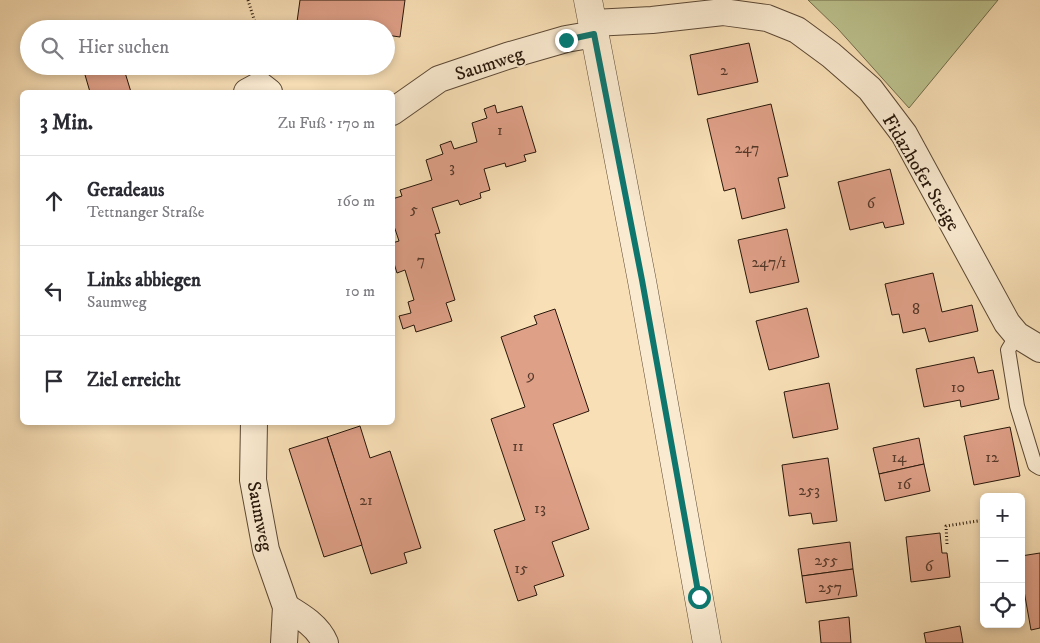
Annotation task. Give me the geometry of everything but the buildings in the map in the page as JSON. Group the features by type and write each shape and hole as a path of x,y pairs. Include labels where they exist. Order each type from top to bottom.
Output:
{"street":[{"name":"Fidazhofer Steige","path":"592,19 652,20 723,12 767,18 798,30 831,55 870,89 904,134 1007,323 1016,335 1040,349"},
{"name":"Saumweg","path":"395,110 439,79 566,40 592,19"},
{"path":"592,19 642,280 707,643"},
{"path":"251,90 260,85 266,90"},
{"name":"Saumweg","path":"254,425 253,480 266,550 286,607 284,643"},
{"path":"286,607 305,618 323,638 325,643"}],"lane":[{"path":"1016,335 1008,350 1017,406 1035,465 1040,468"}],"path":[{"path":"248,0 254,20"},
{"path":"947,544 946,526 980,521"}],"green space":[{"path":"808,0 998,0 909,108 838,29"}],"route":[{"path":"566,40 594,34 642,280 699,597"}]}
